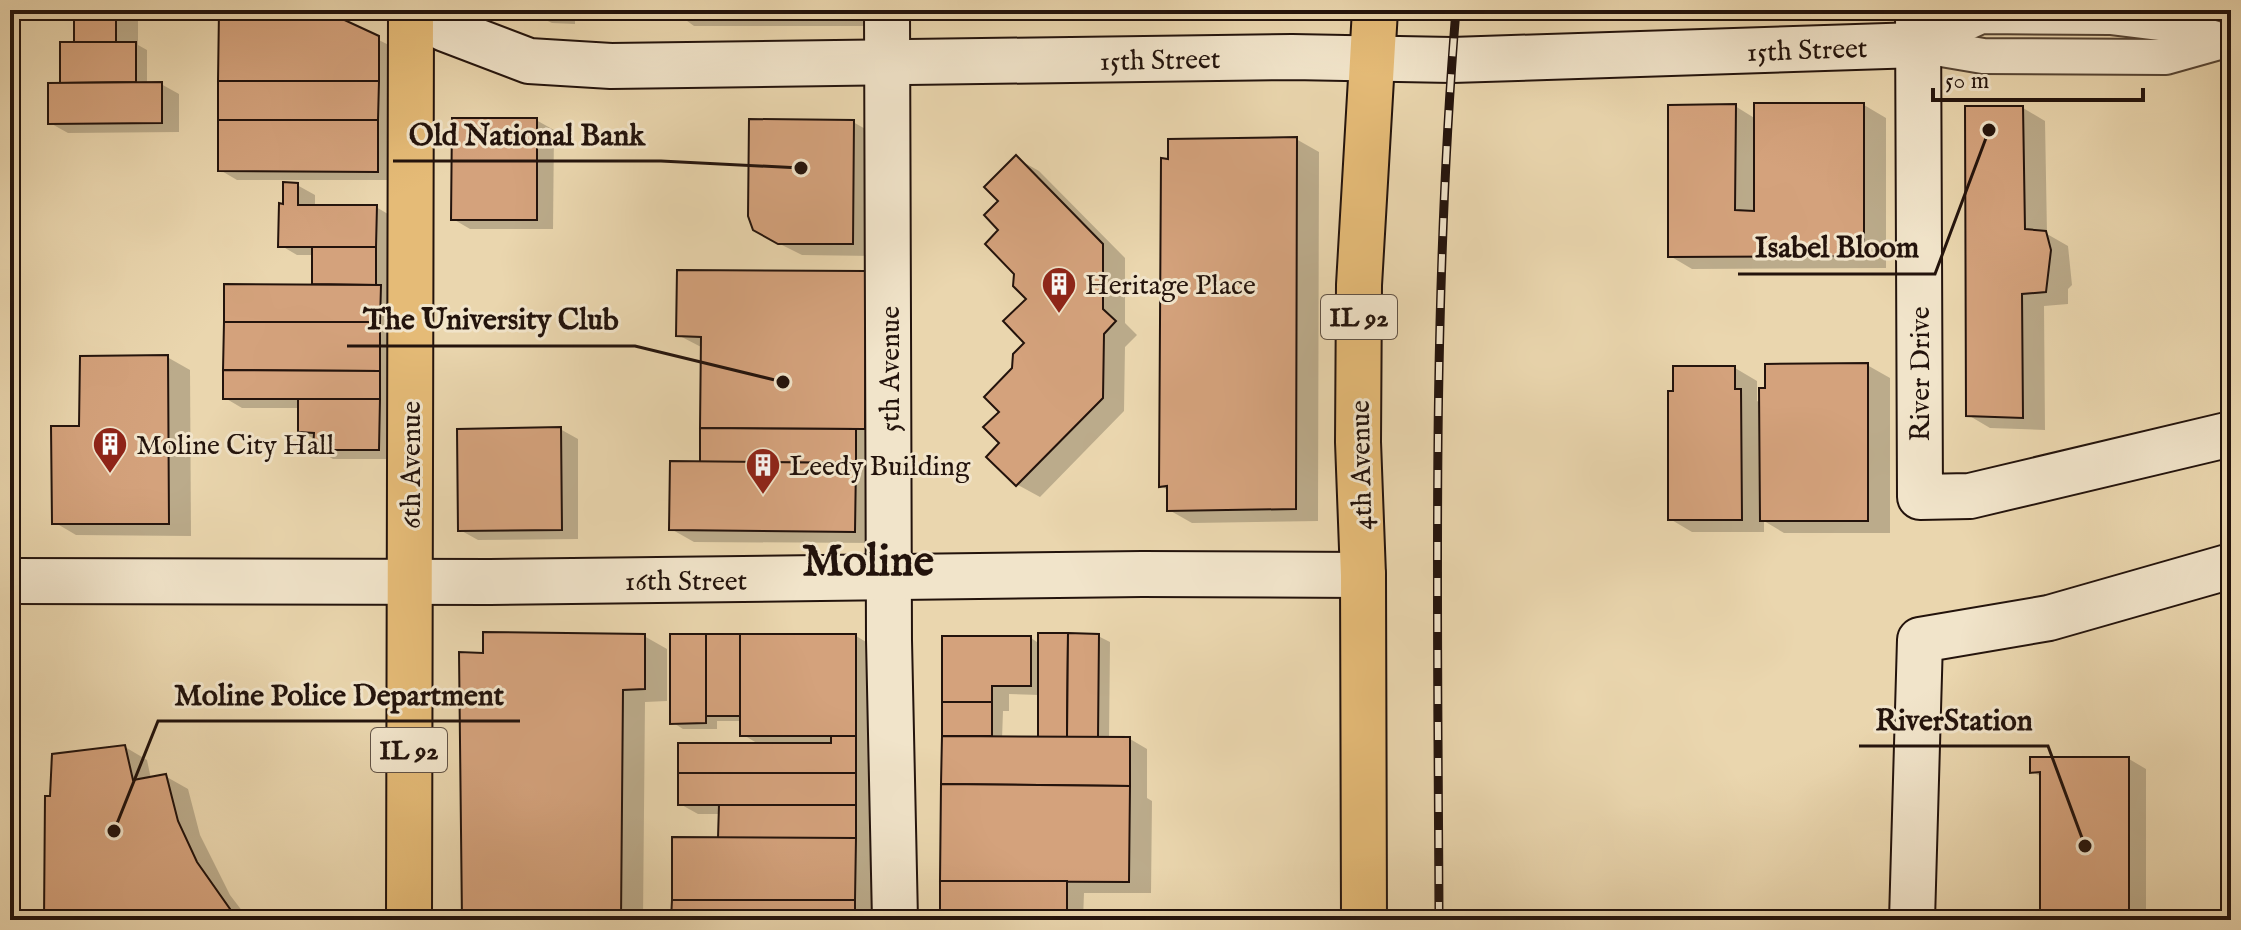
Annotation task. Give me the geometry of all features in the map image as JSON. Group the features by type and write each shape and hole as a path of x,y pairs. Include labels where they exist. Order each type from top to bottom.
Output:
{"main road":[{"name":"6th Avenue","path":"409,920 412,10"},
{"name":"4th Avenue","path":"1364,920 1359,285 1375,10"}],"street":[{"name":"15th Street","path":"412,10 445,29 529,61 624,66 888,65 1292,57 1372,60 1557,58 1918,27 1981,16 2110,17 2167,24 2223,41 2166,57 1983,56 1918,27"},
{"name":"5th Avenue","path":"887,10 889,579 895,920"},
{"name":"River Drive","path":"1918,27 1920,497 1970,496 2231,434"},
{"path":"1912,920 1920,640 2049,618 2230,566"},
{"name":"16th Street","path":"10,581 1363,575"}],"building":[{"path":"74,10 116,10 116,42 74,42"},
{"path":"219,10 323,10 379,36 379,81 218,81"},
{"path":"670,10 850,10 849,15 670,14"},
{"path":"60,42 136,42 136,82 60,83"},
{"path":"218,81 379,81 378,120 218,120"},
{"path":"162,82 162,123 48,124 48,83"},
{"path":"1754,103 1864,103 1864,256 1668,257 1668,105 1736,104 1735,210 1754,211"},
{"path":"1965,106 2023,106 2025,229 2046,231 2051,250 2046,292 2022,294 2023,418 1966,416"},
{"path":"452,118 537,118 537,220 451,220"},
{"path":"749,119 854,120 853,244 778,244 753,230 748,216"},
{"path":"218,120 378,120 378,172 218,171"},
{"path":"1297,137 1296,509 1167,511 1167,486 1159,487 1161,158 1168,159 1168,139"},
{"name":"Heritage Place","path":"1016,155 1103,244 1103,309 1116,321 1104,334 1103,398 1016,486 986,457 999,443 983,427 999,412 984,397 1012,368 1013,354 1024,343 1003,321 1026,299 1013,286 1014,274 985,244 998,230 984,215 998,201 984,187"},
{"path":"283,182 298,183 298,205 377,205 376,247 278,247"},
{"path":"312,247 376,247 376,285 312,284"},
{"path":"677,270 866,271 865,429 700,428 701,337 676,336"},
{"path":"224,284 381,285 380,322 224,322"},
{"path":"224,322 380,322 380,371 223,370"},
{"name":"Moline City Hall","path":"168,355 169,524 52,524 51,426 79,426 80,356"},
{"path":"1868,363 1868,521 1760,521 1759,388 1765,388 1765,364"},
{"path":"1673,366 1735,366 1735,389 1741,389 1742,520 1668,520 1668,391 1673,391"},
{"path":"223,370 380,371 380,399 223,399"},
{"path":"298,399 380,399 379,450 313,450 314,433 298,432"},
{"path":"561,427 562,530 458,531 457,429"},
{"path":"700,428 856,429 856,463 700,462"},
{"name":"Leedy Building","path":"670,461 856,463 855,532 669,530"},
{"path":"483,632 645,634 645,689 623,690 621,920 462,920 459,652 483,653"},
{"path":"1038,633 1068,633 1067,737 1038,737"},
{"path":"1068,633 1099,634 1098,737 1067,737"},
{"path":"670,634 706,634 706,723 670,724"},
{"path":"706,634 740,634 740,716 706,716"},
{"path":"740,634 856,634 856,736 740,736"},
{"path":"942,636 1031,636 1031,686 992,686 992,702 942,702"},
{"path":"942,702 992,702 992,736 942,736"},
{"path":"831,736 856,736 856,773 678,773 678,743 831,743"},
{"path":"942,736 1130,737 1130,786 941,784"},
{"path":"125,745 133,780 166,774 178,821 197,862 235,916 240,912 247,920 44,920 45,796 50,796 52,754"},
{"path":"2030,757 2129,757 2129,920 2040,920 2040,772 2030,773"},
{"path":"678,773 856,773 856,805 678,805"},
{"path":"941,784 1130,786 1129,882 940,881"},
{"path":"719,805 856,805 856,838 718,838"},
{"path":"672,837 856,838 855,900 672,900"},
{"path":"940,881 1067,881 1067,920 940,920"},
{"path":"672,900 855,900 855,920 671,920"}],"railway":[{"path":"1439,920 1439,351 1456,10"}],"place":[{"name":"Isabel Bloom","path":"1989,130"},
{"name":"Old National Bank","path":"801,168"},
{"name":"Heritage Place","path":"1059,315"},
{"name":"The University Club","path":"783,382"},
{"name":"Moline City Hall","path":"110,475"},
{"name":"Leedy Building","path":"763,496"},
{"name":"Moline Police Department","path":"114,831"},
{"name":"RiverStation","path":"2085,846"}],"district":[{"name":"Moline","path":"868,560"}]}
